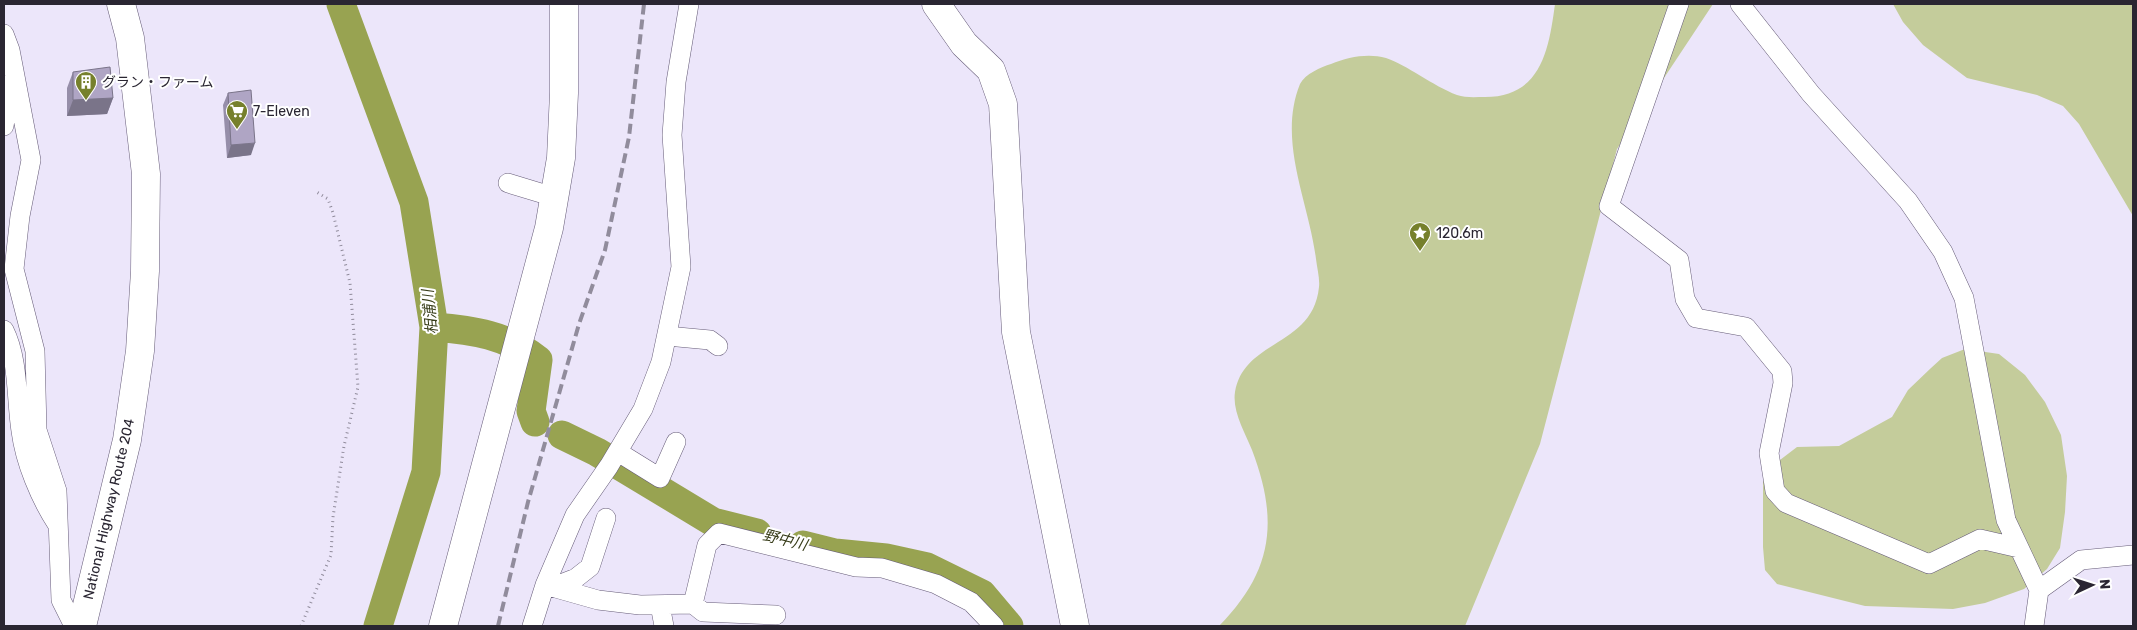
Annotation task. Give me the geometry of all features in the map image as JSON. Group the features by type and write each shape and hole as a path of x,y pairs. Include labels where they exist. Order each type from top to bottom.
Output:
{"main road":[{"name":"National Highway Route 204","path":"82,626 127,440 140,351 145,271 146,174 130,38 121,4"},
{"path":"443,626 549,228 561,158 564,93 564,4"},
{"path":"936,4 964,44 991,70 1002,104 1016,332 1075,626"}],"street":[{"path":"532,626 575,515 618,452 642,409 661,362 681,267 672,135 676,82 689,4"},
{"path":"1678,4 1609,206 1679,260 1685,299 1696,318 1746,327 1782,371 1783,382 1768,453 1775,491 1786,504 1929,564 1980,538 2019,548"},
{"path":"1740,4 1811,94 1908,200 1944,252 1964,298 2006,520 2040,590 2034,626"},
{"path":"4,34 10,50 31,160 20,216 14,269 36,351 37,430 57,491 56,524 61,600 74,626"},
{"path":"4,126 13,72"},
{"path":"508,183 554,197"},
{"path":"4,330 11,344 21,434 41,499 56,524"},
{"path":"667,336 710,340 718,346"},
{"path":"618,452 660,478 676,442"},
{"path":"549,586 576,578 590,567 606,518"},
{"path":"701,614 708,545 719,533 856,567 882,568 936,584 971,602 994,626"},
{"path":"2040,590 2080,560 2133,555"},
{"path":"549,586 598,600 640,605 660,604 701,614 776,615"},
{"path":"660,604 664,626"}],"path":[{"path":"301,626 331,555 334,508 344,446 358,387 350,282 328,199 315,191"}],"green space":[{"path":"1555,4 1713,4 1617,149 1540,444 1465,626 1219,626 1237,606 1251,585 1260,565 1266,544 1268,522 1261,476 1237,414 1235,392 1241,375 1251,362 1292,333 1305,321 1314,307 1319,287 1312,237 1293,149 1292,127 1294,106 1302,80 1323,67 1351,58 1372,56 1394,61 1460,96 1485,97 1504,95 1519,89 1531,79 1539,67 1550,37"},
{"path":"1893,4 2133,4 2133,216 2079,124 2063,106 2037,95 1967,78 1923,45 1903,22"},
{"path":"1965,349 1999,354 2025,375 2045,402 2061,435 2067,476 2065,512 2060,548 2047,569 2024,589 1985,603 1953,609 1865,606 1777,584 1765,570 1763,547 1763,482 1772,466 1797,447 1839,446 1892,417 1908,390 1931,368 1942,358"}],"building":[{"path":"110,67 113,98 73,100 73,72"},
{"path":"251,90 255,143 231,145 228,93"}],"waterway":[{"name":"相浦川","path":"341,4 414,202 434,327 426,472 378,626"},
{"name":"野中川","path":"434,327 476,332 502,339 538,360 531,411 535,422"},
{"name":"野中川","path":"562,435 597,452 713,522 757,533"},
{"name":"野中川","path":"803,545 835,553 886,558 927,567 982,594 1009,626"}],"railway":[{"path":"498,626 528,502 579,324 605,250 629,137 644,4"}],"place":[{"name":"グラン・ファーム","path":"86,101"},
{"name":"7-Eleven","path":"237,130"},
{"name":"120.6m","path":"1420,252"}]}
